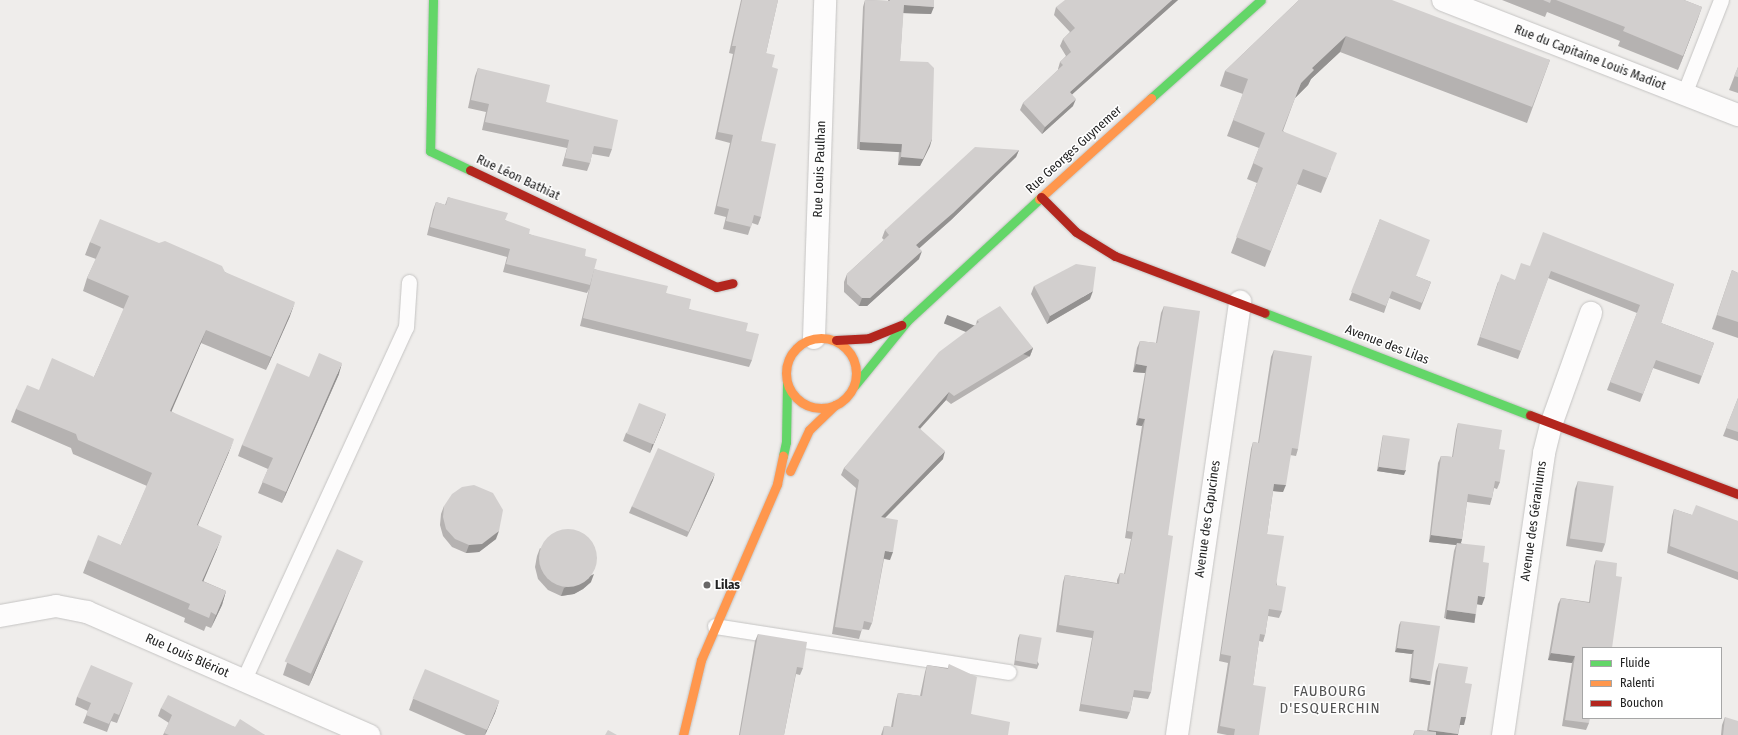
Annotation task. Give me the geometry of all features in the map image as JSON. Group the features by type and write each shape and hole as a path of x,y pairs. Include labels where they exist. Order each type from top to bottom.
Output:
{"main road":[{"name":"Rue Léon Bathiat","path":"433,0 430,151 716,287 733,283"},
{"name":"Rue Georges Guynemer","path":"855,385 907,321 1041,197 1261,0"},
{"name":"Avenue des Lilas","path":"1041,197 1071,227 1104,250 1738,494"},
{"name":"Rue Georges Guynemer","path":"836,340 857,340 878,336 907,321"},
{"path":"683,735 692,689 715,626 768,510 788,474 809,430 835,405 845,399 855,385 855,362 846,347 836,340 814,338 798,346 790,355 786,372 786,447 768,510"},
{"path":"787,383 797,398 806,405 818,408 835,405"}],"street":[{"name":"Rue Louis Paulhan","path":"814,338 826,0"},
{"name":"Rue du Capitaine Louis Madiot","path":"1443,0 1738,115"},
{"name":"Avenue des Capucines","path":"1177,735 1240,302"},
{"name":"Avenue des Géraniums","path":"1503,735 1544,453 1552,422 1591,313"},
{"name":"Rue Louis Blériot","path":"0,616 40,607 72,608 369,735"}],"lane":[{"path":"1684,94 1721,0"},
{"path":"243,681 406,327 409,282"},
{"path":"715,626 1008,672"}],"building":[{"path":"742,0 778,0 766,53 775,55 772,67 778,69 761,141 776,144 761,217 754,215 751,227 726,221 729,209 717,206 733,135 718,132 736,46 732,46"},
{"path":"865,0 934,0 934,7 904,5 900,61 928,62 934,68 932,139 923,159 901,157 902,144 860,142"},
{"path":"1065,0 1172,0 1070,92 1076,99 1045,127 1023,103 1063,65 1060,62 1071,52 1063,39 1075,28 1056,7"},
{"path":"1299,0 1392,0 1550,60 1532,107 1346,36 1312,68 1314,70 1301,83 1282,131 1337,153 1327,178 1303,169 1271,251 1236,237 1263,168 1253,163 1265,133 1233,120 1248,79 1225,71"},
{"path":"1543,0 1551,0 1550,3"},
{"path":"1556,0 1684,0 1702,7 1683,56 1623,31 1625,27"},
{"path":"1738,67 1738,77 1734,76"},
{"path":"478,68 550,85 546,102 618,120 612,149 594,146 590,163 565,158 569,140 485,122 489,104 471,100"},
{"path":"975,147 1019,150 953,213 916,245 922,251 870,298 862,298 847,284 847,274 889,235 885,230"},
{"path":"448,197 508,213 505,220 530,229 529,234 586,249 585,256 597,259 590,285 506,264 510,249 430,227 436,202 446,205"},
{"path":"100,219 159,243 165,241 222,266 225,272 295,302 271,357 206,330 170,411 234,439 197,525 222,536 202,581 226,591 216,615 211,612 209,618 188,609 190,604 88,560 98,535 121,545 152,473 78,440 76,434 16,409 27,385 39,390 52,358 94,377 129,296 87,278 101,247 90,242"},
{"path":"1380,219 1430,240 1416,276 1431,282 1422,303 1392,291 1386,306 1351,292"},
{"path":"1543,232 1674,284 1661,323 1714,343 1702,376 1656,360 1643,394 1610,382 1640,305 1551,271 1521,351 1480,337 1501,274 1515,280 1521,263 1530,266"},
{"path":"1076,264 1096,267 1093,291 1050,316 1034,286"},
{"path":"594,269 668,286 666,293 691,299 689,309 748,323 746,331 759,334 752,360 583,318"},
{"path":"1732,270 1738,273 1738,322 1717,315"},
{"path":"1000,306 1033,348 954,396 949,392 918,427 945,451 881,517 898,520 893,552 885,551 872,623 864,621 862,631 835,627 859,480 844,468 939,352 979,322 977,320"},
{"path":"1164,306 1200,311 1168,535 1173,536 1151,692 1134,690 1130,712 1081,704 1094,631 1059,625 1065,575 1119,584 1120,573 1125,574 1133,532 1127,531 1145,419 1139,418 1147,366 1136,364 1140,341 1157,343"},
{"path":"1274,350 1312,356 1298,449 1292,448 1286,485 1274,484 1267,534 1284,536 1276,585 1286,587 1282,611 1269,609 1265,635 1260,634 1253,685 1266,687 1259,735 1234,735 1235,729 1220,726 1231,656 1221,654 1253,442 1259,443"},
{"path":"319,353 342,363 286,492 262,482 273,458 242,445 277,363 309,377"},
{"path":"1738,398 1738,432 1726,428"},
{"path":"639,403 666,414 654,444 627,434"},
{"path":"1458,423 1502,430 1499,449 1505,450 1500,482 1495,481 1492,498 1468,494 1462,539 1431,535 1441,456 1453,457"},
{"path":"1383,435 1410,439 1405,470 1379,467"},
{"path":"658,448 715,473 689,532 632,506"},
{"path":"1578,481 1614,486 1606,543 1570,538"},
{"path":"474,485 493,493 503,510 499,531 482,544 469,545 455,539 446,529 443,517 444,506 452,494 462,487"},
{"path":"1696,505 1738,521 1738,572 1670,546 1674,509 1692,515"},
{"path":"562,529 574,529 589,537 597,552 597,564 589,579 574,587 562,587 547,579 539,564 539,552 547,537"},
{"path":"1457,543 1485,546 1483,562 1489,563 1485,597 1478,596 1476,614 1447,610"},
{"path":"337,549 363,561 311,674 285,661"},
{"path":"1596,560 1617,563 1616,576 1622,577 1612,647 1582,647 1582,719 1590,719 1589,723 1565,720 1575,656 1551,653 1561,598 1590,603"},
{"path":"1401,621 1440,626 1431,681 1411,678 1414,650 1397,648"},
{"path":"758,634 807,642 803,668 797,667 784,735 740,735"},
{"path":"1020,634 1042,638 1037,664 1015,661"},
{"path":"1439,663 1468,667 1465,683 1472,684 1466,717 1461,717 1458,734 1429,730"},
{"path":"949,664 977,677 971,714 1010,722 1008,735 883,735 884,726 893,727 898,693 922,696 927,665 948,669"},
{"path":"91,665 133,683 119,715 114,713 109,724 86,715 91,703 77,697"},
{"path":"425,669 500,701 487,730 412,698"},
{"path":"168,695 235,727 240,719 265,735 169,735 164,733 172,715 161,708"},
{"path":"1725,717 1738,721 1738,735 1723,735"},
{"path":"608,730 617,735 605,735"},
{"path":"1415,730 1436,732 1436,735 1414,735"}],"traffic: fast":[{"path":"433,0 430,151 470,170"},
{"path":"1151,98 1261,0"},
{"path":"855,385 907,321 1039,199"},
{"path":"1265,313 1530,415"},
{"path":"783,456 786,442 787,383"}],"traffic: slow":[{"path":"1039,199 1151,98"},
{"path":"814,338 828,338 841,344 850,353 854,359 856,373 854,387 846,398 835,406 828,408 814,408 807,406 796,398 788,387 786,380 786,366 788,359 796,348 807,340 814,338"},
{"path":"790,471 809,430 835,405"},
{"path":"683,735 701,660 777,484 783,456"}],"traffic: jam":[{"path":"470,170 716,287 733,283"},
{"path":"1041,197 1076,232 1115,256 1265,313"},
{"path":"836,340 869,338 901,325"},
{"path":"1530,415 1738,494"}],"place":[{"name":"Lilas","path":"707,585"}],"district":[{"name":"FAUBOURG D'ESQUERCHIN","path":"1330,700"}]}
